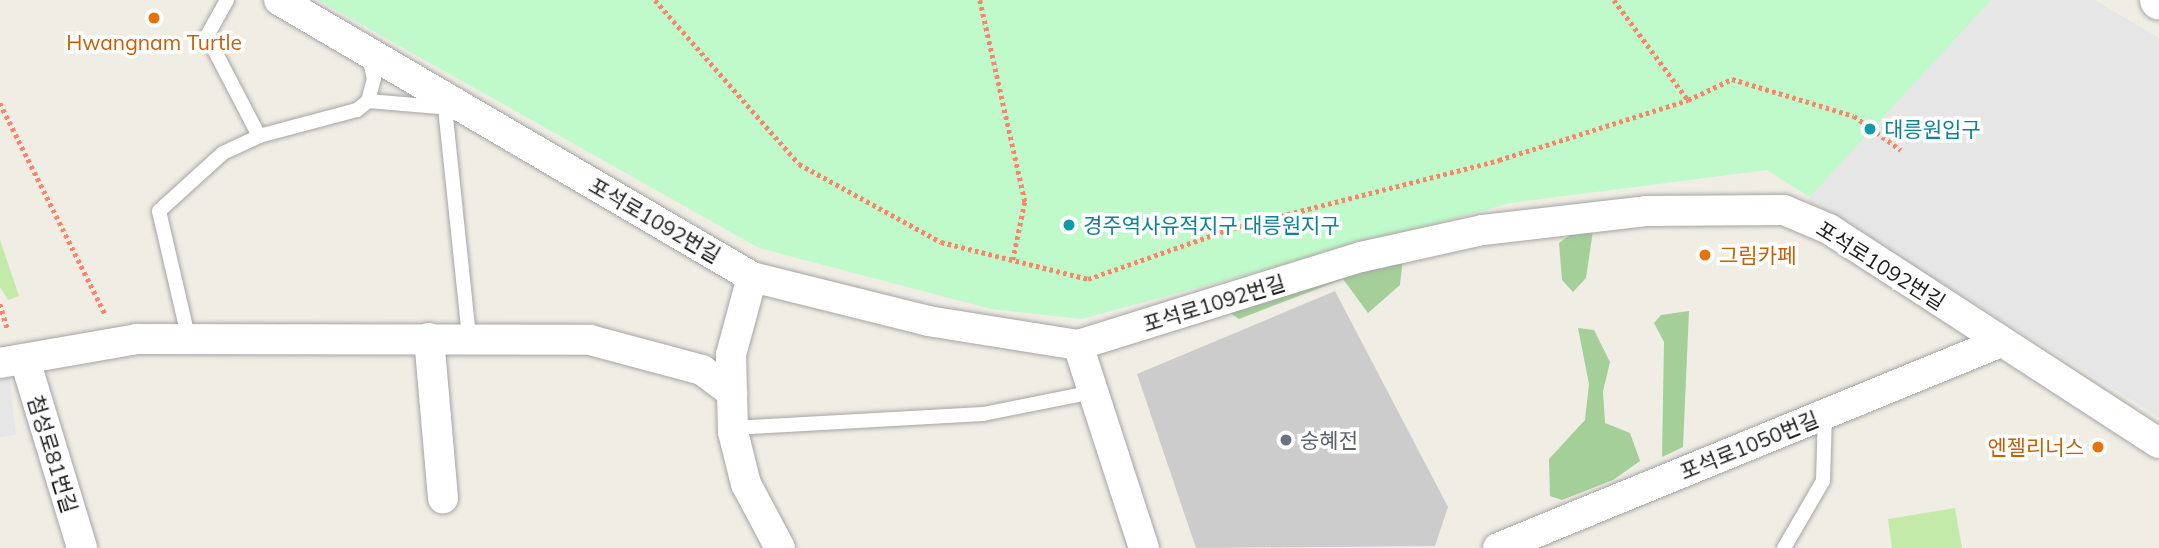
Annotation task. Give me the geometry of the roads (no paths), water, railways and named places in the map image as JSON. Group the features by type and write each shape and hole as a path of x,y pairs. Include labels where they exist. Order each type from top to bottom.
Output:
{"street":[{"name":"포석로1092번길","path":"279,0 368,52 454,108 752,277 928,321 1078,345 1362,257 1483,230 1646,211 1784,209 1829,229 2159,443"},
{"path":"752,277 731,355 733,428 746,484 780,548"},
{"path":"12,361 119,343 189,340 469,337 590,340 702,370 732,393"},
{"path":"429,338 443,498"},
{"name":"포석로1050번길","path":"1498,548 2001,342"},
{"path":"1078,345 1144,548"},
{"name":"첨성로81번길","path":"12,361 82,548"}],"lane":[{"path":"227,0 207,36 259,136"},
{"path":"368,52 374,79 368,101"},
{"path":"189,340 159,211 223,153 259,136 324,121 368,101 454,108 469,337"},
{"path":"733,428 983,414 1093,392"},
{"path":"1784,548 1823,481 1825,414"}],"place":[{"name":"Hwangnam Turtle","path":"154,18"},
{"name":"대릉원입구","path":"1870,129"},
{"name":"경주역사유적지구 대릉원지구","path":"1069,225"},
{"name":"그림카페","path":"1705,255"},
{"name":"숭혜전","path":"1286,440"},
{"name":"엔젤리너스","path":"2098,447"}]}
